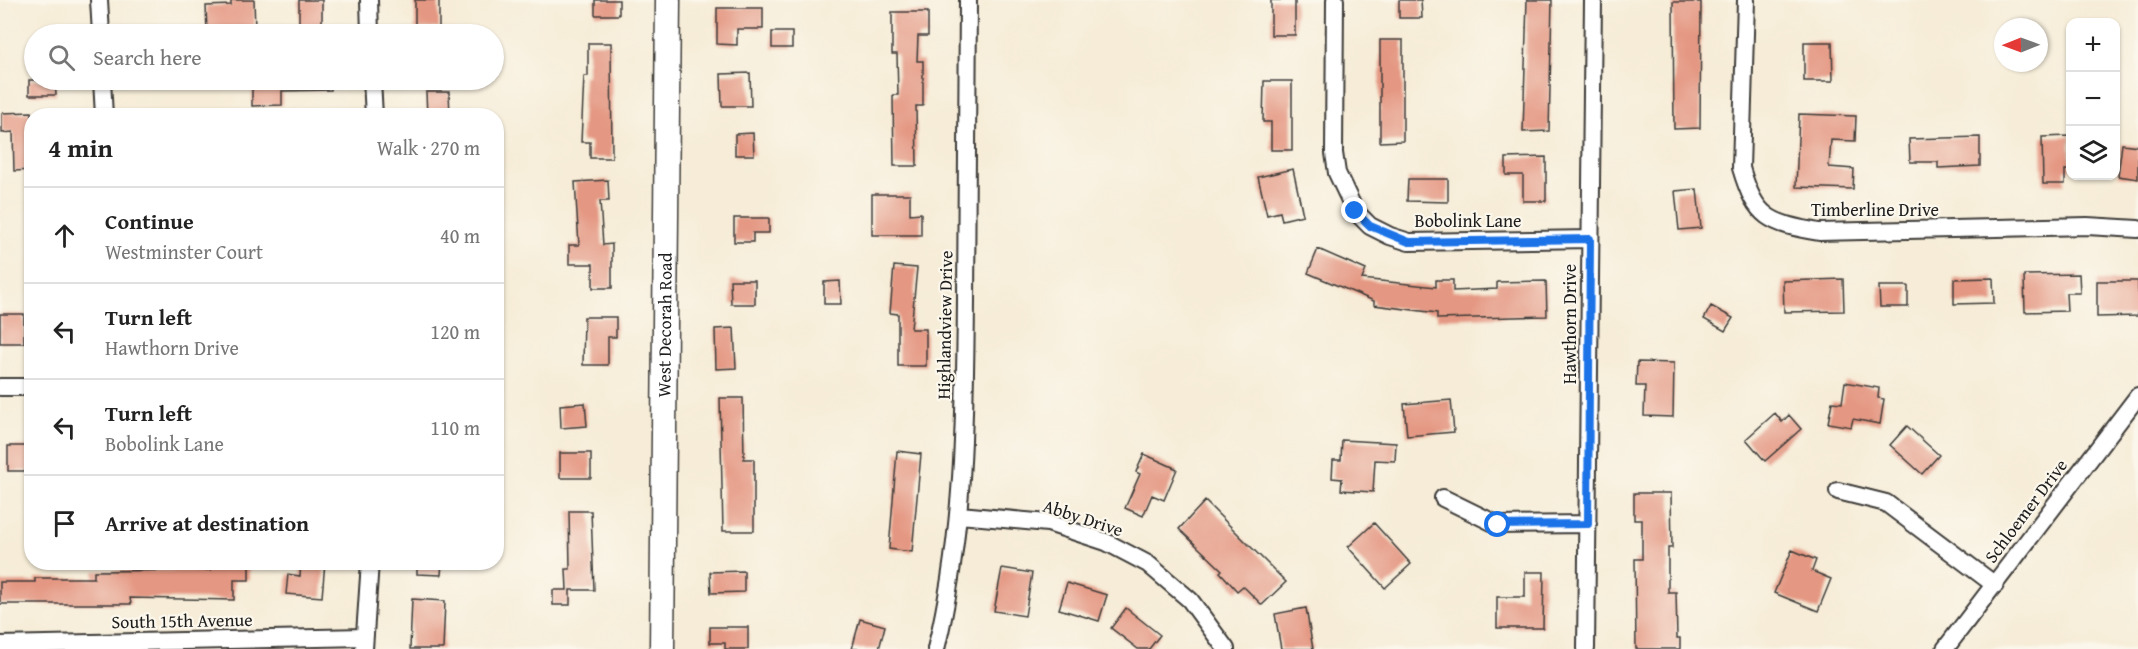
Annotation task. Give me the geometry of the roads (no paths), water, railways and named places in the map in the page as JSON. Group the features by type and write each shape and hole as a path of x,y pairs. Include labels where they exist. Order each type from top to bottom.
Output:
{"street":[{"path":"99,0 100,24"},
{"path":"369,0 370,24"},
{"name":"West Decorah Road","path":"662,649 668,0"},
{"name":"Highlandview Drive","path":"936,649 950,593 960,514 965,346 968,0"},
{"name":"Bobolink Lane","path":"1335,0 1334,153 1337,173 1355,211 1370,226 1409,242 1590,239"},
{"name":"Hawthorn Drive","path":"1586,649 1593,0"},
{"name":"Timberline Drive","path":"1746,0 1741,168 1748,192 1758,211 1785,226 1819,232 2087,226 2138,229"},
{"path":"103,90 104,108"},
{"path":"373,90 374,108"},
{"path":"0,387 24,387"},
{"name":"Schloemer Drive","path":"1945,649 2138,396"},
{"path":"1838,490 1887,503 1995,585"},
{"path":"1443,498 1498,525 1588,524"},
{"name":"Abby Drive","path":"960,514 1048,523 1106,542 1148,564 1190,600 1226,649"},
{"path":"364,643 369,570"},
{"name":"South 15th Avenue","path":"0,645 364,643"}]}
